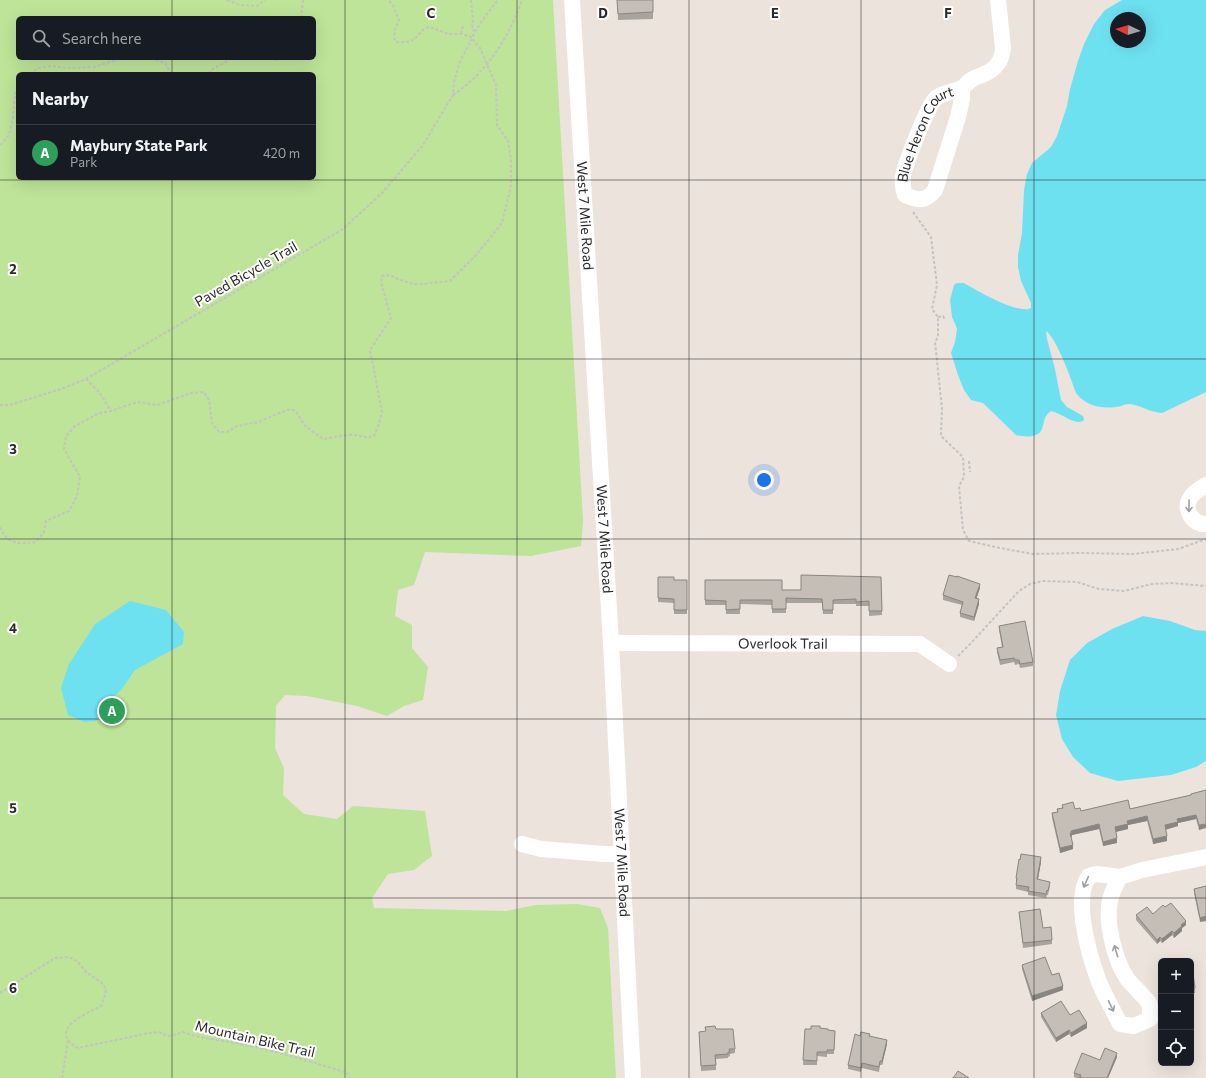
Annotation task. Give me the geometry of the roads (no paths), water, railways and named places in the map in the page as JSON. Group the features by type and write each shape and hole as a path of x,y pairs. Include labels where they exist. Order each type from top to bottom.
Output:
{"street":[{"name":"West 7 Mile Road","path":"572,0 611,643 633,1078"},
{"name":"Blue Heron Court","path":"962,88 962,99 958,117 935,190 929,197 923,200 905,195 902,187 903,176 919,130 935,99 946,92 962,88 972,79 995,68 999,63 1003,48 998,0"},
{"path":"1206,484 1193,494 1189,499 1188,506 1188,512 1195,522 1202,525 1206,524"},
{"name":"Overlook Trail","path":"611,643 920,644 949,664"},
{"path":"522,844 541,849 622,854"},
{"path":"1120,877 1110,899 1108,912 1112,938 1120,964 1128,980 1149,1004 1150,1019 1134,1026 1120,1024 1100,983 1085,937 1082,912 1084,881 1089,876 1096,874 1120,877 1142,870 1206,856"}],"water":[{"path":"1122,0 1206,0 1206,392 1162,413 1153,412 1136,405 1129,404 1110,408 1094,406 1084,401 1076,393 1059,350 1055,342 1046,331 1061,400 1067,407 1083,416 1084,420 1081,422 1073,421 1051,411 1046,416 1039,433 1030,436 1019,436 1016,435 983,403 971,400 964,390 951,353 955,342 957,329 952,317 950,300 954,285 957,283 964,283 1007,305 1025,309 1031,308 1031,303 1021,281 1018,267 1018,255 1022,233 1024,190 1027,174 1032,163 1051,147 1057,136 1067,106 1078,61 1084,44 1094,24 1105,10"},
{"path":"130,601 166,610 184,632 183,644 135,670 122,689 108,702 96,721 84,722 68,715 61,688 69,664 95,624"},
{"path":"1143,616 1170,621 1195,630 1206,631 1206,761 1196,767 1171,775 1118,781 1090,773 1073,757 1062,739 1056,715 1060,691 1070,660 1087,643 1112,629"}],"place":[{"name":"Maybury State Park","path":"112,711"}]}
